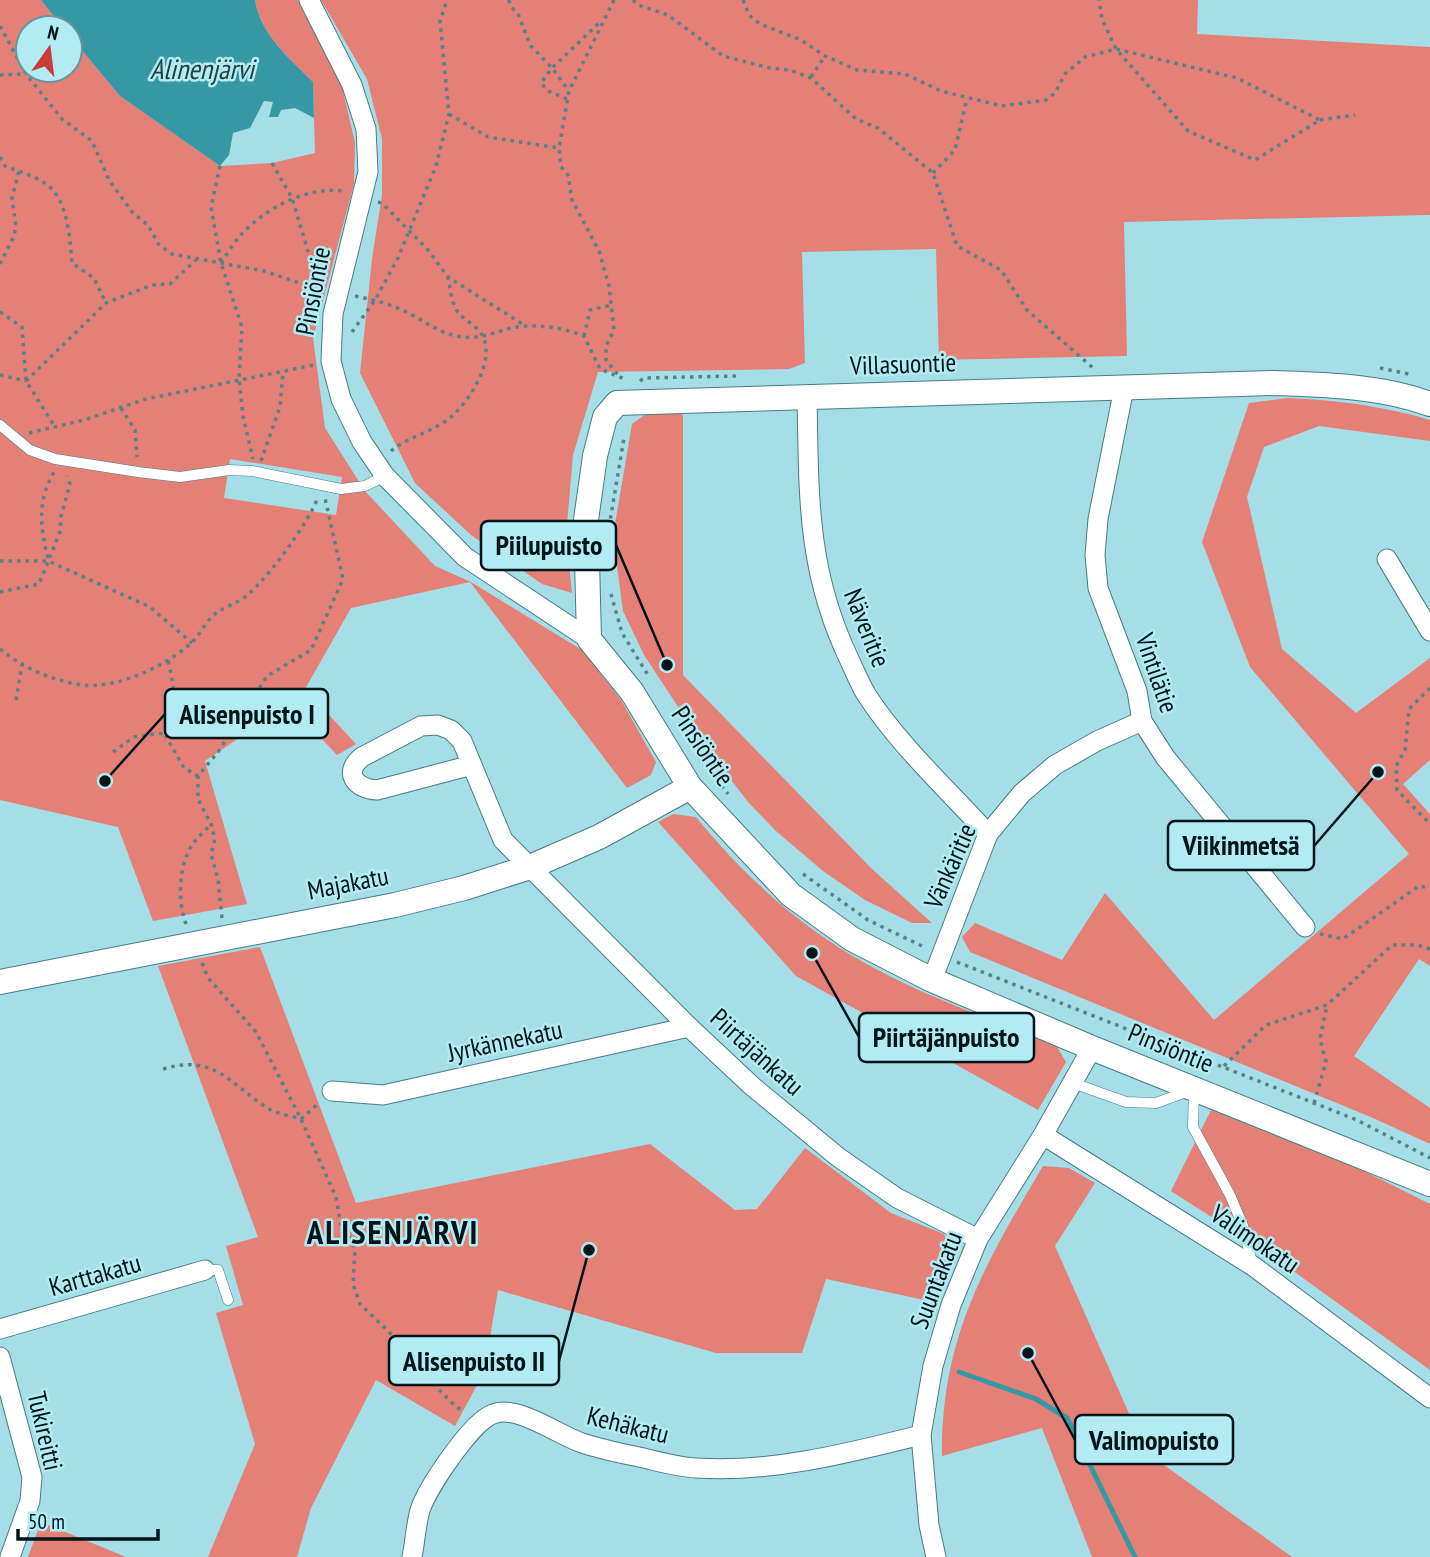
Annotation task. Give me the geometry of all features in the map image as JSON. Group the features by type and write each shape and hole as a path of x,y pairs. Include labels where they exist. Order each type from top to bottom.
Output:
{"street":[{"name":"Pinsiöntie","path":"309,0 352,85 366,129 368,172 333,314 331,361 341,399 362,442 381,470 465,557 589,639 632,692 690,772 790,895 852,939 932,980 1092,1048 1430,1184"},
{"name":"Villasuontie","path":"589,639 586,520 595,456 605,416 617,403 1274,383 1338,386 1408,396 1430,404"},
{"name":"Vintilätie","path":"1124,387 1098,519 1095,555 1097,588 1138,691 1142,721 1165,757 1305,927"},
{"name":"Näveritie","path":"807,396 809,504 814,554 826,604 842,645 866,694 891,726 988,834"},
{"path":"1387,559 1430,631"},
{"name":"Vänkäritie","path":"932,980 988,834 1023,793 1055,765 1097,741 1142,721"},
{"name":"Piirtäjänkatu","path":"472,765 377,790 365,789 356,783 352,772 354,763 362,757 421,726 438,725 451,730 462,741 472,765 503,840 689,1027 752,1086 838,1157 897,1198 978,1239"},
{"name":"Majakatu","path":"0,982 192,930 395,905 464,888 530,867 599,837 690,772"},
{"name":"Jyrkännekatu","path":"332,1091 383,1095 689,1027"},
{"name":"Suuntakatu","path":"936,1557 929,1525 921,1435 933,1366 951,1305 978,1239 1043,1135 1092,1048"},
{"name":"Valimokatu","path":"1043,1135 1253,1266 1430,1398"},
{"name":"Karttakatu","path":"0,1329 205,1270"},
{"name":"Tukireitti","path":"0,1357 32,1477 24,1525 10,1557"},
{"name":"Kehäkatu","path":"480,1421 494,1413 520,1414 581,1443 695,1468 754,1466 839,1455 921,1435"},
{"path":"412,1557 421,1510 437,1478 480,1421"}],"lane":[{"path":"0,425 30,450 59,460 180,477 229,470 255,472 341,489 365,486 381,470"},
{"path":"1073,1083 1126,1102 1156,1103 1194,1089 1193,1127 1230,1195 1243,1226 1253,1266"},
{"path":"205,1270 218,1270 228,1300"}],"path":[{"path":"14,437 146,400 331,361 375,300 410,230 436,166 449,114 440,21 447,0"},
{"path":"509,0 519,16 530,45 569,91"},
{"path":"614,0 569,91 559,148 561,167 568,176 572,200 598,251 612,305 614,330 606,346 606,360 618,375"},
{"path":"633,0 638,5 667,15 723,56 790,70 811,78 856,119 878,128 933,173 957,246 1002,271 1027,310 1093,368"},
{"path":"743,0 749,15 760,24 801,40 825,56 856,69 905,74 942,91 1002,106 1046,100 1055,93 1065,74 1085,57 1116,49 1237,78 1320,120"},
{"path":"1099,0 1102,19 1116,49 1188,131 1255,160 1320,120 1355,115"},
{"path":"567,99 543,88 541,83 552,68 604,18"},
{"path":"0,26 14,52"},
{"path":"811,78 825,56"},
{"path":"34,84 62,119 92,141 109,180 133,213 148,225 159,245 172,254 264,271 319,290 292,198 272,163"},
{"path":"933,173 955,150 967,97"},
{"path":"449,114 488,137 559,148"},
{"path":"0,157 5,166 47,184 56,194 69,224 72,263 94,278 106,303"},
{"path":"220,166 211,207 221,264 242,327 239,379 243,416 255,472"},
{"path":"0,264 16,226 12,198 19,171"},
{"path":"221,264 241,235 292,198 319,191 342,190 382,203 410,230 447,277 524,326"},
{"path":"26,381 106,303 152,285 170,284 196,260"},
{"path":"381,470 400,444 452,417 470,395 485,367 487,355 484,337 477,327 456,309 447,277"},
{"path":"375,300 411,314 429,327 458,337 484,337 524,326 566,328 584,336"},
{"path":"612,305 590,310 584,336 600,369 635,385"},
{"path":"0,312 22,327 26,381 55,427"},
{"path":"255,472 280,407 283,372"},
{"path":"0,375 26,381"},
{"path":"121,408 135,430 138,472"},
{"path":"608,534 624,436"},
{"path":"48,561 41,533 40,506 59,460"},
{"path":"0,592 39,584 60,532 61,516 70,485 59,460"},
{"path":"0,649 42,674 84,685 109,683 145,673 192,643 216,613 244,599 290,545 313,512 322,485"},
{"path":"222,918 218,879 211,854 215,839 211,824 198,799 198,776 218,752 267,676 311,650 343,579 322,485"},
{"path":"0,561 48,561 149,607 192,643"},
{"path":"610,587 622,633 650,679"},
{"path":"164,733 171,719 175,698 167,661"},
{"path":"16,700 22,664"},
{"path":"1430,688 1409,709 1405,750 1396,766 1397,790 1430,824"},
{"path":"164,733 184,768 198,776"},
{"path":"113,752 134,737 164,733"},
{"path":"693,748 690,772 732,799"},
{"path":"211,824 194,842 187,855 181,880 182,913 192,930 208,978 256,1032 300,1119 336,1197 341,1226 355,1249 353,1284 360,1304 389,1332 416,1366 455,1406 480,1421"},
{"path":"794,866 868,920 942,956 1357,1120 1430,1158"},
{"path":"1305,927 1325,937 1343,939 1419,886 1430,888"},
{"path":"1223,1067 1266,1025 1327,1004 1392,945 1430,948"},
{"path":"1314,1103 1326,1062 1320,1040 1327,1004"},
{"path":"163,1069 181,1064 214,1068 272,1111 300,1119"},
{"path":"300,1119 332,1091"}],"shaded area":[{"path":"0,0 41,0 52,14 14,14 14,84 84,84 84,53 120,96 220,166 272,163 315,153 313,82 269,35 255,0 298,0 342,86 355,143 354,184 313,338 325,428 365,491 435,566 471,582 582,650 621,700 656,762 651,775 627,788 470,582 351,608 305,689 356,744 337,755 289,704 205,761 247,904 153,921 118,827 0,800","holes":["230,459 342,477 336,515 224,498"]},
{"path":"321,0 1198,0 1197,34 1430,47 1430,215 1124,222 1127,356 939,360 936,249 802,252 805,363 789,369 598,372 573,455 566,536 572,593 542,584 471,535 415,483 360,373 382,195 382,139 367,79"},
{"path":"1288,398 1360,405 1430,420 1430,441 1319,426 1264,447 1247,497 1282,649 1356,713 1430,658 1430,760 1403,784 1430,814 1430,966 1419,959 1354,1056 1430,1108 1430,1144 970,952 962,937 975,923 1062,960 1105,893 1214,1020 1409,854 1250,667 1202,542 1249,403"},
{"path":"650,411 679,411 683,416 683,675 871,868 932,923 912,923 865,900 823,871 776,831 748,802 698,737 644,655 623,611 613,536 632,424"},
{"path":"673,814 696,817 753,879 795,916 841,949 911,986 1056,1045 1066,1062 1038,1110 796,976 658,822"},
{"path":"260,947 356,1203 650,1144 735,1210 757,1209 805,1148 891,1213 944,1234 954,1254 934,1302 826,1279 802,1353 716,1353 498,1290 484,1372 455,1426 376,1380 311,1508 297,1557 208,1557 255,1444 216,1313 243,1305 226,1246 258,1237 158,966"},
{"path":"1211,1110 1362,1170 1430,1204 1430,1370 1274,1257 1171,1191"},
{"path":"1043,1166 1069,1168 1095,1183 1055,1246 1146,1452 1292,1557 1092,1557 1042,1428 942,1456 949,1374 970,1303 985,1269"},
{"path":"41,1522 126,1557 28,1557"}],"water":[{"name":"Alinenjärvi","path":"41,0 255,0 269,35 313,82 314,118 295,108 281,110 278,117 269,117 273,102 264,101 250,128 233,133 229,155 220,166 120,96 84,53 84,14 52,14"}],"waterway":[{"path":"959,1372 1036,1399 1067,1418 1135,1557"}],"place":[{"name":"Piilupuisto","path":"667,665"},
{"name":"Viikinmetsä","path":"1378,772"},
{"name":"Alisenpuisto I","path":"105,781"},
{"name":"Piirtäjänpuisto","path":"812,953"},
{"name":"Alisenpuisto II","path":"589,1250"},
{"name":"Valimopuisto","path":"1028,1353"}],"district":[{"name":"ALISENJÄRVI","path":"393,1232"}]}
